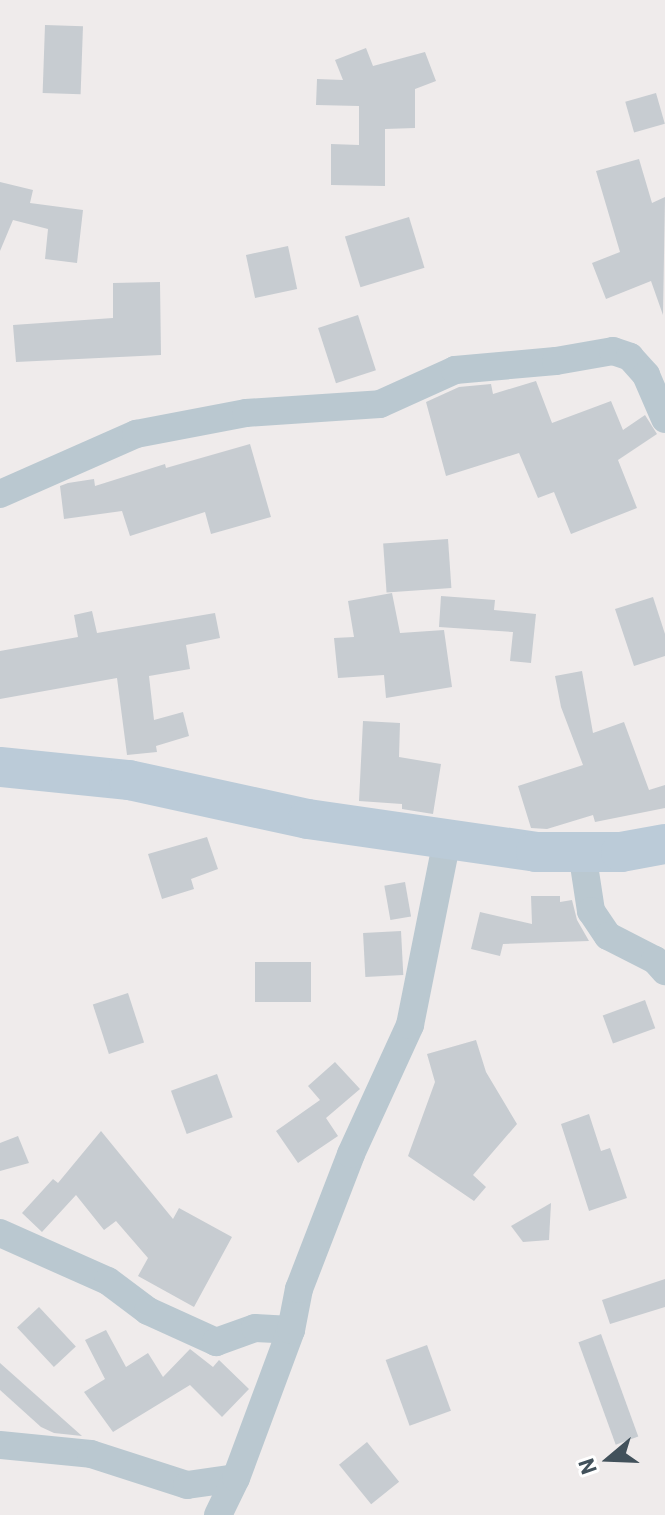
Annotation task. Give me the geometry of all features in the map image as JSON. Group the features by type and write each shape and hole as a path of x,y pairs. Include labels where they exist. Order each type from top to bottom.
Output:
{"main road":[{"path":"0,767 129,780 308,819 536,852 621,852 665,844"}],"street":[{"path":"0,494 136,434 246,413 380,404 455,370 556,361 613,351 630,357 646,375 665,419"},
{"path":"218,1515 236,1478 291,1330 299,1289 351,1154 410,1025 447,840"},
{"path":"582,852 591,911 608,936 655,960 665,971"},
{"path":"0,1233 108,1281 148,1311 216,1342 255,1328 291,1330"},
{"path":"0,1445 91,1454 187,1485 236,1478"}],"building":[{"path":"45,25 83,26 81,94 43,93"},
{"path":"366,48 373,66 425,52 436,81 415,89 415,128 385,129 385,186 331,185 331,144 359,145 359,106 316,105 317,79 343,80 335,60"},
{"path":"656,93 665,124 634,133 625,102"},
{"path":"639,159 652,203 665,197 663,315 651,281 606,299 592,263 620,252 596,171"},
{"path":"0,182 33,190 30,203 83,210 77,263 45,259 48,229 13,220 0,251"},
{"path":"409,217 424,268 360,287 345,237"},
{"path":"288,246 297,289 255,298 246,255"},
{"path":"160,282 161,355 16,362 13,325 113,318 113,283"},
{"path":"358,315 376,370 336,383 318,328"},
{"path":"536,381 552,423 611,401 623,430 645,415 657,434 618,460 637,508 571,534 554,492 538,498 519,453 446,476 426,402 459,387 491,384 493,394"},
{"path":"250,444 271,517 211,534 205,512 130,536 122,511 64,519 60,486 94,479 95,486 165,464 166,468"},
{"path":"448,539 451,588 387,592 383,544"},
{"path":"392,593 400,633 444,630 452,687 386,698 384,675 338,678 334,638 354,637 348,601"},
{"path":"441,596 495,600 494,610 536,614 531,663 510,661 513,632 439,627"},
{"path":"653,597 665,634 665,656 634,666 615,609"},
{"path":"92,611 97,633 215,613 220,638 186,645 190,669 149,676 154,720 183,712 189,736 156,746 157,752 127,755 117,678 0,699 0,651 78,637 74,615"},
{"path":"582,671 593,733 624,722 649,790 665,785 665,808 595,822 593,815 547,829 531,828 518,786 583,765 561,707 555,676"},
{"path":"363,721 400,723 399,757 441,764 433,814 402,809 402,804 359,801"},
{"path":"207,837 218,869 191,879 194,889 162,899 148,854"},
{"path":"405,882 411,916 390,920 384,886"},
{"path":"531,896 560,896 560,902 572,900 577,920 589,941 503,944 500,956 471,949 480,912 532,924"},
{"path":"401,931 403,975 365,977 363,933"},
{"path":"255,962 311,962 311,1002 255,1002"},
{"path":"128,993 144,1042 109,1054 93,1004"},
{"path":"645,1000 655,1028 613,1044 603,1015"},
{"path":"476,1040 486,1072 517,1124 473,1175 486,1187 474,1201 408,1156 435,1082 427,1054"},
{"path":"335,1062 360,1089 326,1118 338,1136 298,1163 276,1131 320,1100 308,1086"},
{"path":"217,1074 233,1117 187,1134 171,1091"},
{"path":"589,1114 601,1151 610,1148 627,1198 589,1211 561,1124"},
{"path":"101,1131 173,1219 179,1208 232,1237 194,1307 138,1276 148,1258 116,1221 104,1230 76,1195 42,1232 22,1213 53,1179 58,1183"},
{"path":"18,1136 29,1163 0,1171 0,1143"},
{"path":"551,1203 549,1240 523,1242 511,1226"},
{"path":"665,1279 665,1307 610,1324 602,1300"},
{"path":"39,1307 76,1346 54,1367 17,1327"},
{"path":"106,1330 126,1367 148,1353 163,1377 190,1349 213,1367 219,1360 249,1389 222,1417 190,1385 113,1432 84,1392 105,1379 85,1340"},
{"path":"601,1334 638,1436 616,1445 578,1342"},
{"path":"427,1345 451,1411 410,1426 386,1360"},
{"path":"0,1363 82,1436 54,1433 41,1427 0,1390"},
{"path":"367,1442 399,1482 371,1504 339,1465"}]}
